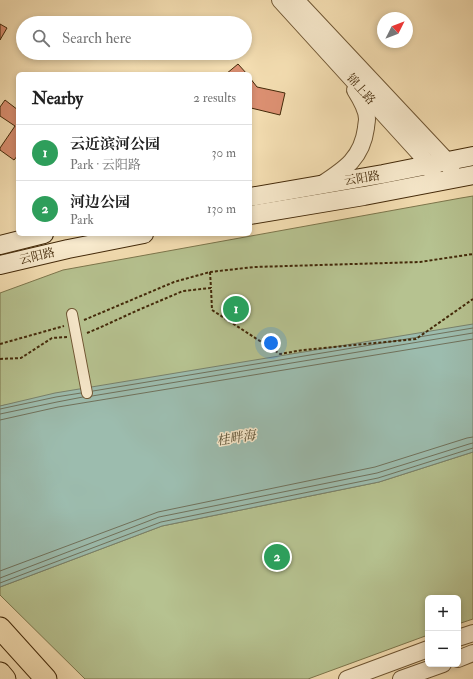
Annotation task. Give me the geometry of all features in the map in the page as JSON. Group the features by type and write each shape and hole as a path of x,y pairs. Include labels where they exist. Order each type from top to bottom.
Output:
{"highway":[{"path":"6,635 46,679"},
{"path":"0,673 5,679"}],"main road":[{"name":"云阳路","path":"252,197 383,174 473,156"},
{"name":"云阳路","path":"252,216 473,175"},
{"name":"云阳路","path":"0,245 36,236"},
{"name":"云阳路","path":"0,265 68,249 134,236"}],"street":[{"name":"锦上路","path":"280,0 421,155 437,182"},
{"name":"锦上路","path":"296,0 447,161 454,179"},
{"path":"321,184 340,172 351,162 360,150 365,135 367,118 365,112 361,101 343,70"},
{"path":"72,314 86,393"},
{"path":"461,637 473,633"},
{"path":"347,679 425,650"},
{"path":"461,658 473,653"},
{"path":"401,679 435,667"}],"path":[{"path":"0,344 74,324 174,282 210,272 254,266 420,262 473,254"},
{"path":"210,272 212,310 280,354 304,350 416,339 473,298"},
{"path":"0,359 21,358 52,338 76,337 183,291 211,288"}],"green space":[{"path":"473,196 473,326 0,406 0,293 63,270"},
{"path":"473,452 473,619 461,623 461,595 425,595 425,636 308,679 85,679 0,595 0,587 162,526 379,482"}],"water":[{"name":"桂畔海","path":"473,324 473,452 379,482 162,526 0,587 0,406 55,393"}],"building":[{"path":"0,24 7,28 0,40"},
{"path":"238,64 245,72 228,72"},
{"path":"252,81 257,87 285,93 280,115 252,108"},
{"path":"5,100 16,108 16,158 14,160 0,150 15,126 0,116 0,107"}],"place":[{"name":"云近滨河公园","path":"236,309"},
{"name":"河边公园","path":"277,557"}]}
